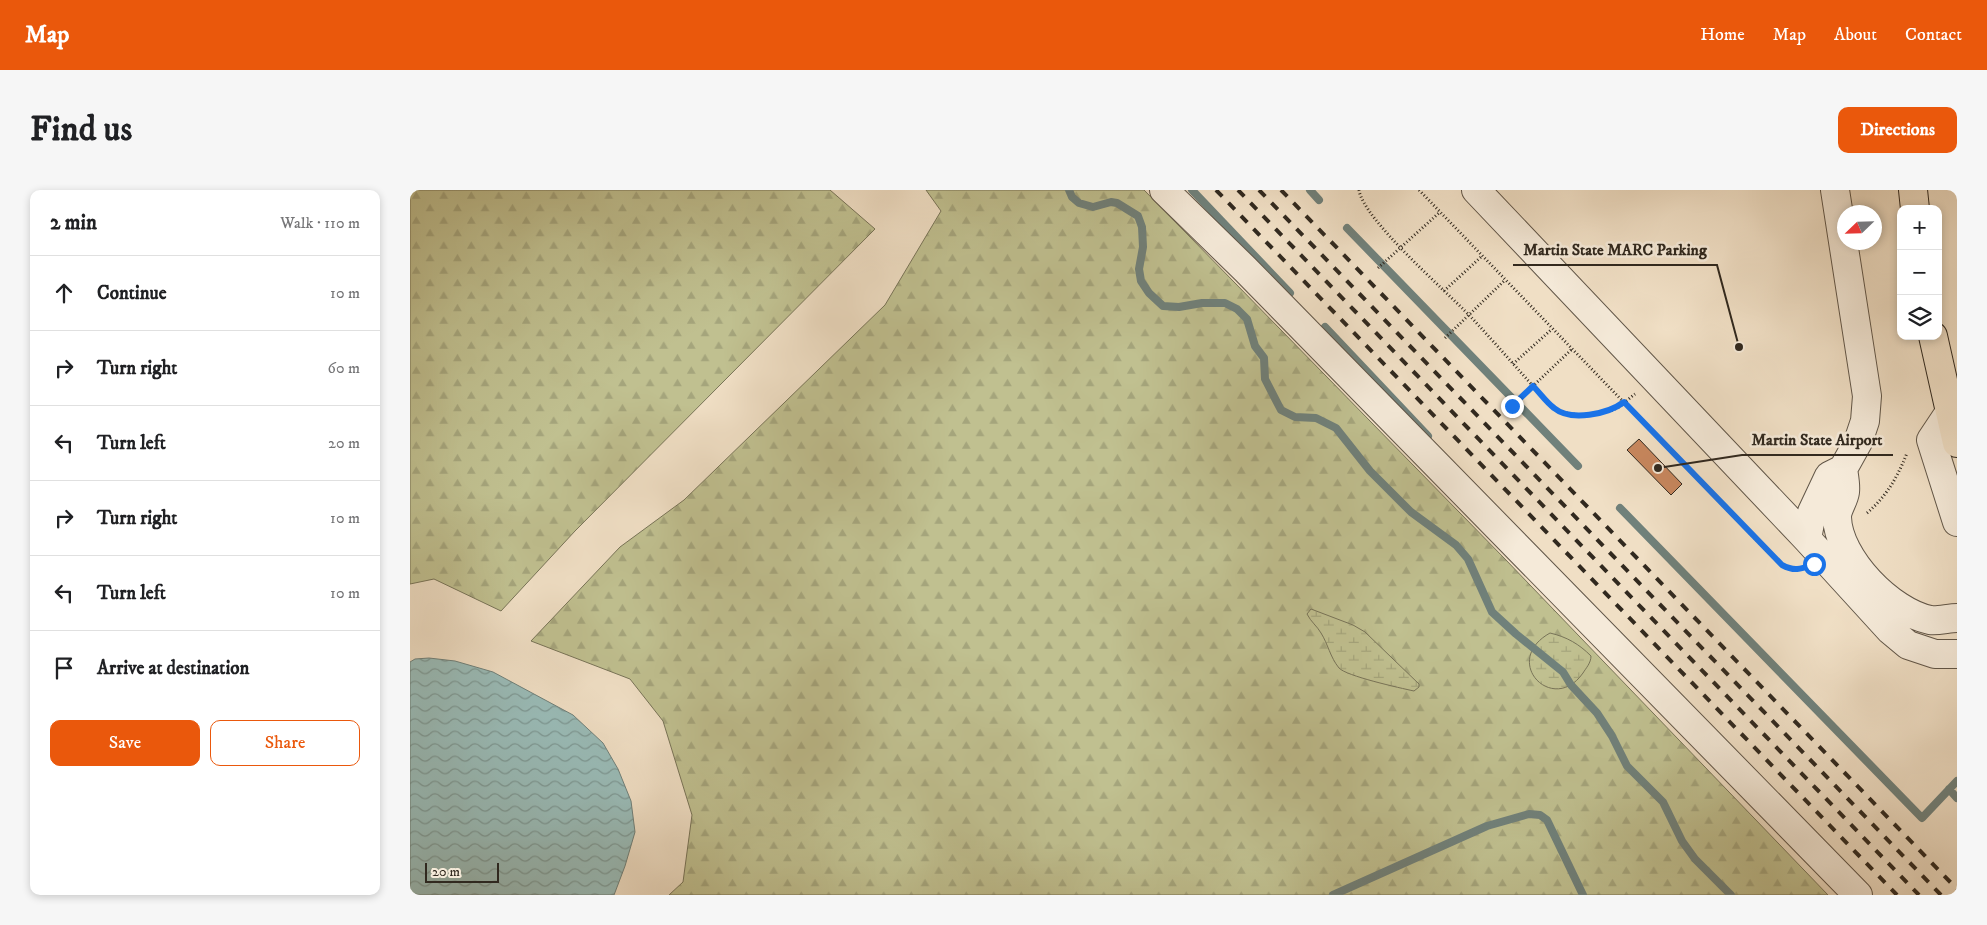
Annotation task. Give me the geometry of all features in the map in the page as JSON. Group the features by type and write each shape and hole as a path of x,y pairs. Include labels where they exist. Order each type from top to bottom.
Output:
{"main road":[{"path":"1913,190 1915,205"},
{"path":"1934,340 1957,443"}],"lane":[{"path":"1164,190 1245,270 1858,895"},
{"path":"1476,190 1807,539 1890,630 1908,645 1935,654 1957,654"},
{"path":"1835,190 1867,396 1863,428 1858,442 1843,469 1845,492 1837,516 1841,534 1848,555 1886,597 1906,612 1931,620 1955,615"},
{"path":"1949,413 1931,440 1957,522"},
{"path":"1807,539 1812,512 1829,476 1843,469"}],"path":[{"path":"1359,190 1360,197 1370,213 1469,315 1555,410 1570,415 1588,415 1615,409 1655,379"},
{"path":"1419,190 1771,555 1791,570 1800,569"},
{"path":"1378,268 1400,246 1440,212"},
{"path":"1444,291 1482,256"},
{"path":"1446,338 1505,280"},
{"path":"1513,364 1552,329"},
{"path":"1512,406 1572,349"},
{"path":"1864,516 1890,489 1910,447"}],"green space":[{"path":"410,190 830,190 875,229 575,531 501,611 434,579 410,584"},
{"path":"926,190 1144,190 1505,559 1828,895 669,895 683,882 692,815 663,721 630,679 531,641 620,547 684,500 885,305 941,211"},
{"path":"1311,609 1353,625 1365,632 1419,684 1419,687 1414,691 1397,687 1352,675 1339,668 1321,633 1307,614"},
{"path":"1550,633 1572,642 1591,656 1583,673 1571,685 1558,689 1546,687 1536,680 1531,669 1530,657 1536,645"}],"water":[{"path":"429,658 455,661 493,672 573,715 603,743 618,769 631,801 635,832 614,895 410,895 410,662 415,659"}],"building":[{"path":"1639,439 1682,484 1671,495 1627,450"}],"waterway":[{"path":"1069,190 1072,197 1079,203 1093,207 1111,202 1117,203 1138,216 1142,227 1143,247 1139,269 1141,281 1149,293 1163,306 1179,307 1202,303 1225,303 1237,309 1247,319 1255,346 1264,358 1265,379 1281,410 1295,417 1316,418 1336,428 1370,471 1411,512 1456,545 1468,559 1492,612 1563,672 1571,685 1597,713 1612,736 1627,766 1663,802 1682,841 1695,859 1731,895"},
{"path":"1192,190 1290,293"},
{"path":"1310,190 1319,200"},
{"path":"1347,228 1578,466"},
{"path":"1325,327 1428,436"},
{"path":"1620,508 1922,818 1957,781"},
{"path":"1949,789 1957,798"},
{"path":"1333,895 1487,826 1529,814 1540,815 1547,820 1583,895"}],"railway":[{"path":"1216,190 1897,895"},
{"path":"1238,190 1919,895"},
{"path":"1259,190 1941,895"},
{"path":"1281,190 1957,889"}],"place":[{"name":"Martin State MARC Parking","path":"1739,347"},
{"name":"Martin State Airport","path":"1658,468"}],"route":[{"path":"1512,406 1533,386 1555,410 1570,415 1588,415 1615,409 1624,402 1782,565 1791,570 1814,564"}]}
